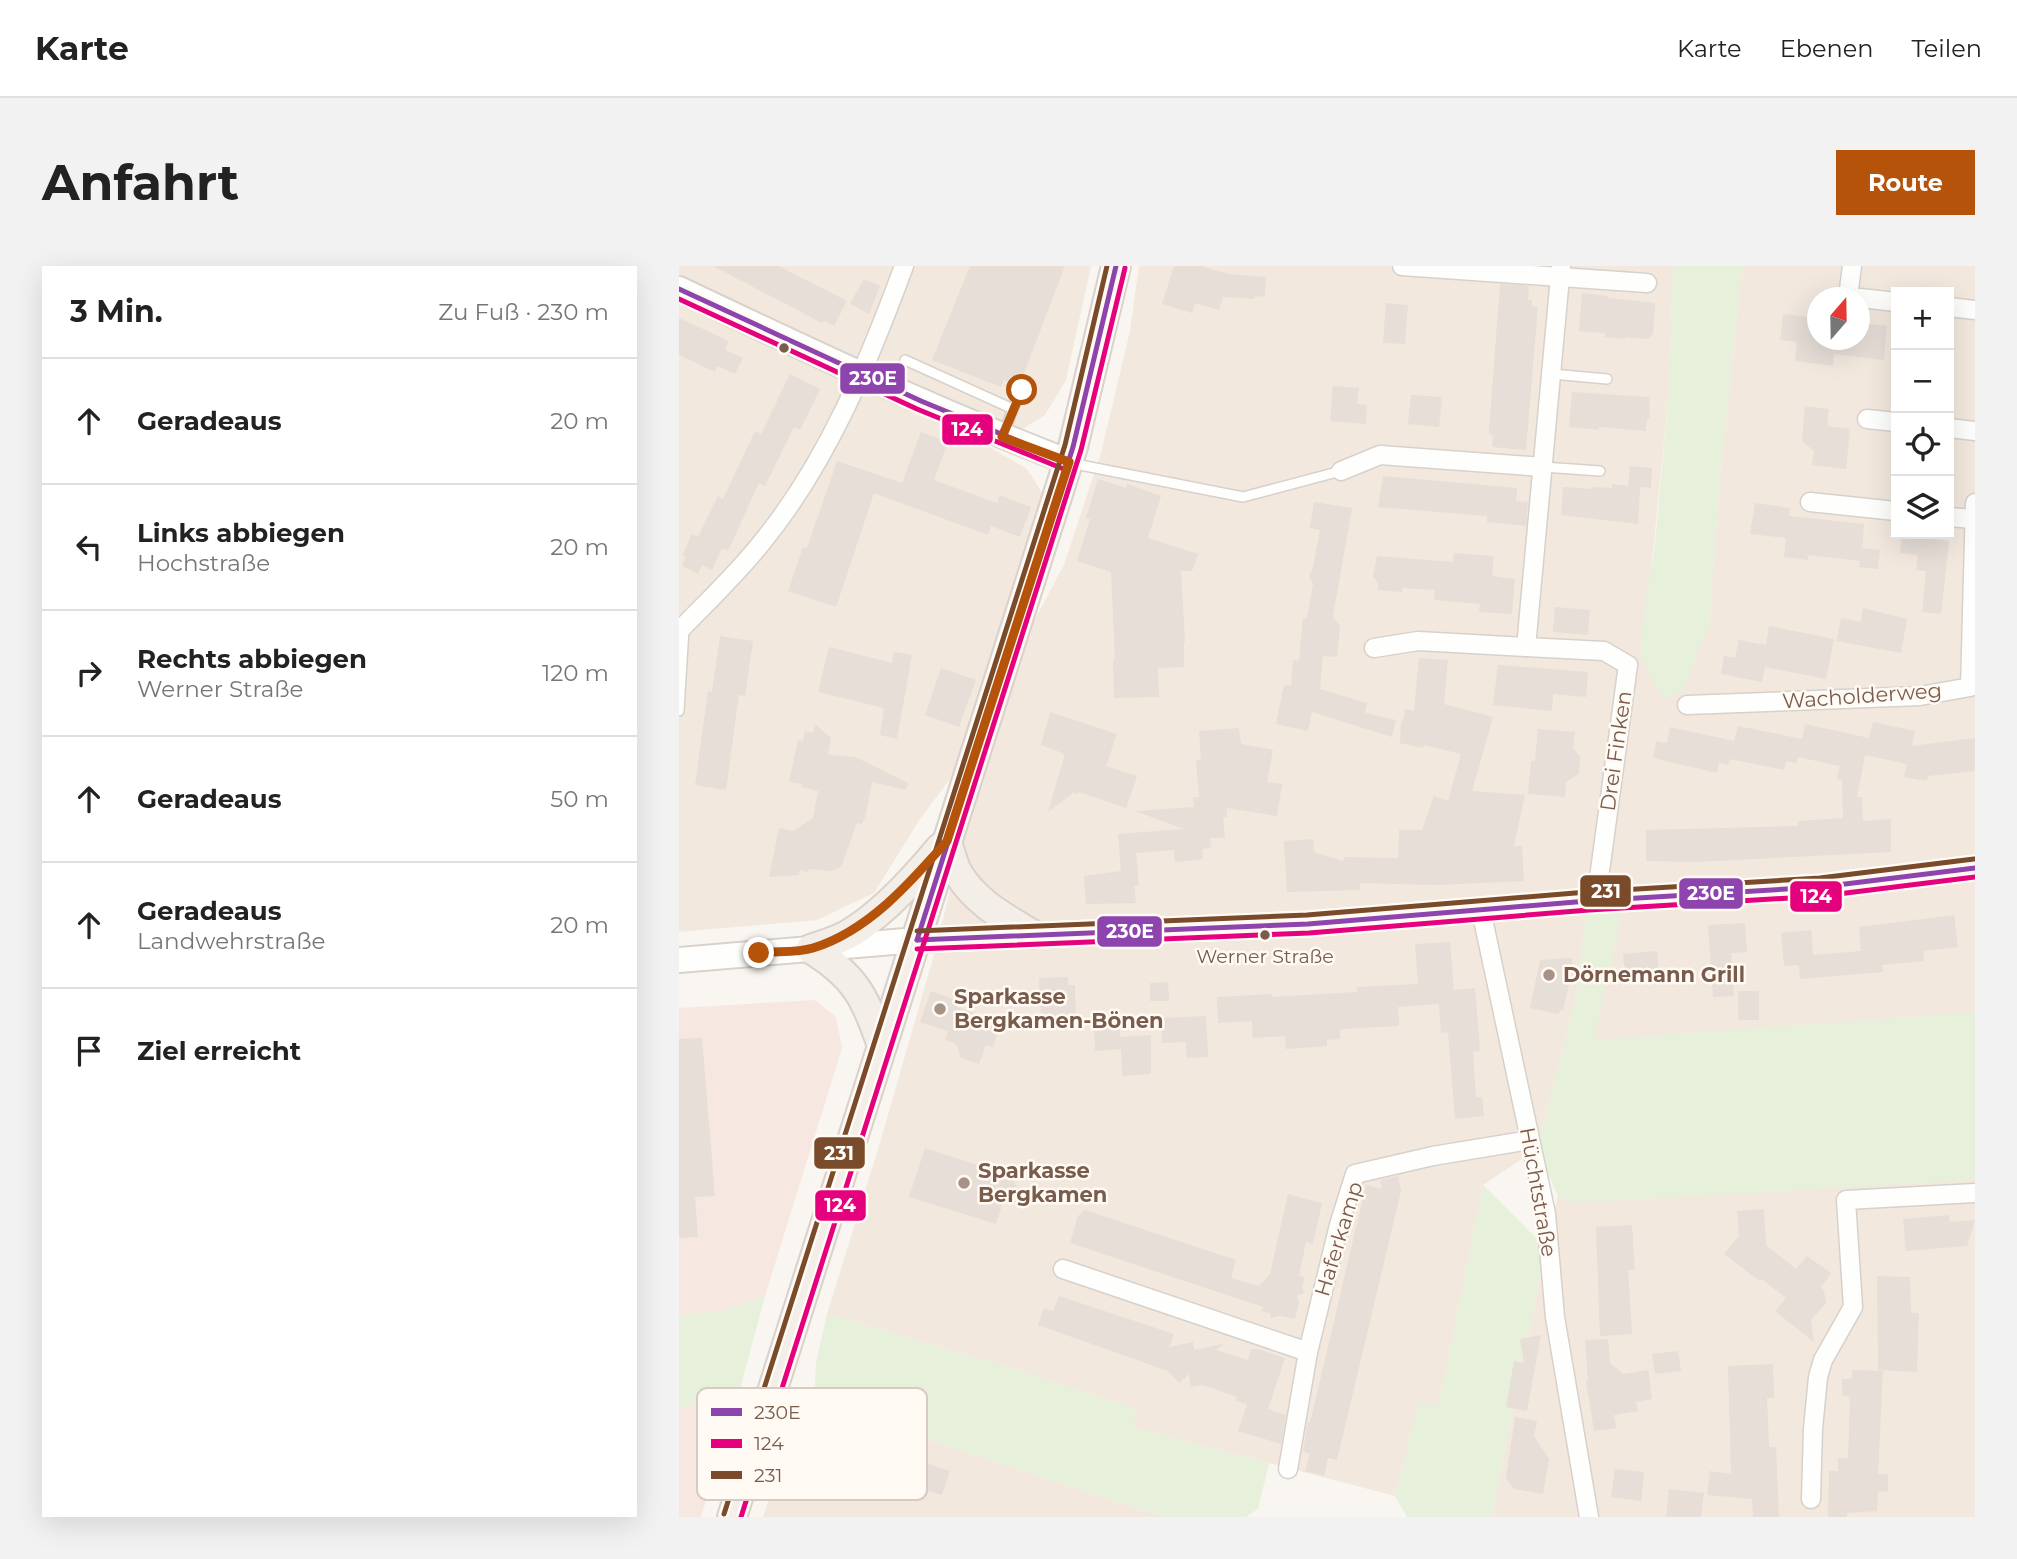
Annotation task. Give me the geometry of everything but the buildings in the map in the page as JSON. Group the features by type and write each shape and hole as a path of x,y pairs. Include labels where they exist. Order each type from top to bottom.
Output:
{"main road":[{"path":"773,1388 1069,462 1115,266"},
{"path":"679,289 1002,437 1069,462"},
{"path":"947,841 957,872 974,894 997,913 1032,934"},
{"path":"811,949 846,935 871,917 920,872 947,841"},
{"path":"679,960 917,940 1281,925 1596,900 1821,887 1975,869"},
{"path":"811,949 832,962 858,989 871,1014 882,1046"},
{"path":"732,1517 737,1500"}],"street":[{"path":"682,628 763,542 824,449 860,374 904,266"},
{"path":"1402,266 1561,271 1647,283"},
{"path":"1851,287 1852,266"},
{"path":"1526,647 1561,271"},
{"path":"1870,299 1891,301"},
{"path":"1954,308 1975,310"},
{"path":"1867,419 1891,421"},
{"path":"1954,429 1975,432"},
{"path":"1341,471 1380,455 1543,467"},
{"path":"1810,502 1891,510"},
{"name":"Wacholderweg","path":"1687,705 1920,696 1970,687 1974,524 1954,518"},
{"name":"Drei Finken","path":"1374,648 1418,641 1604,651 1628,665 1596,900"},
{"name":"Hüchtstraße","path":"1481,910 1546,1214 1555,1317 1589,1517"},
{"name":"Haferkamp","path":"1288,1469 1308,1352 1339,1224 1355,1174 1433,1156 1530,1140"},
{"path":"1811,1499 1818,1377 1823,1360 1853,1307 1846,1200 1975,1194"},
{"path":"1063,1269 1308,1352"}],"lane":[{"path":"905,360 1013,409"},
{"path":"1552,374 1607,379"},
{"path":"1002,437 1022,390 1031,394"},
{"path":"1069,462 1244,497 1341,471"},
{"path":"1543,467 1600,471"},
{"path":"679,711 682,628"}],"shaded area":[{"path":"679,266 1091,266 1066,380 1045,415 1018,432 679,287"},
{"path":"1139,266 1673,266 1669,392 1650,581 1709,626 1720,474 1742,266 1975,266 1975,866 1588,901 1575,1000 1537,1149 1483,1185 1439,1406 1419,1402 1395,1496 1131,1427 1135,1409 1007,1367 827,1314 936,948 1001,682 1064,565 1101,453 1130,331"},
{"path":"679,290 896,393 1027,469 1043,494 956,771 920,819 874,893 817,920 679,932"},
{"path":"1975,872 1975,1517 1491,1517 1546,1248 1625,898"},
{"path":"815,1000 836,1017 842,1048 765,1296 722,1311 679,1315 679,1008"},
{"path":"697,1405 697,1500 706,1500 701,1517 679,1517 679,1407"},
{"path":"927,1440 1166,1517 763,1517 769,1500 927,1500"}],"green space":[{"path":"1673,266 1742,266 1720,474 1709,626 1682,692 1663,699 1640,657 1644,609 1654,554 1669,392"},
{"path":"1625,898 1594,1040 1975,1012 1975,1180 1575,1203 1558,1196 1537,1149 1575,1000 1588,901"},
{"path":"1483,1185 1546,1248 1491,1517 1407,1517 1395,1496 1419,1401 1439,1405"},
{"path":"765,1296 740,1388 697,1388 697,1405 679,1407 679,1315 722,1311"},
{"path":"827,1314 1007,1367 1136,1409 1132,1427 1269,1463 1258,1509 1246,1517 1166,1517 927,1440 927,1388 815,1388 816,1362"}],"transit line":[{"name":"231","path":"764,1388 1065,445 1107,266"},
{"name":"230E","path":"917,940 1073,447 1116,266"},
{"name":"124","path":"782,1388 1081,450 1125,268"},
{"name":"230E","path":"679,289 921,401 1069,462"},
{"name":"124","path":"679,299 917,409 1066,470"},
{"name":"231","path":"917,931 1307,915 1587,892 1820,878 1974,859"},
{"name":"230E","path":"917,940 1308,924 1588,901 1821,887 1975,868"},
{"name":"124","path":"917,949 1309,933 1589,910 1822,896 1975,877"},
{"name":"231","path":"724,1514 728,1500"},
{"name":"124","path":"741,1517 746,1500"}],"place":[{"name":"Werner Straße","path":"1265,935"},
{"name":"Dörnemann Grill","path":"1549,975"},
{"name":"Sparkasse Bergkamen-Bönen","path":"940,1009"},
{"name":"Sparkasse Bergkamen","path":"964,1183"}],"route":[{"path":"759,953 811,949 846,935 871,917 920,872 947,841 1069,462 1002,437 1022,390"}]}
